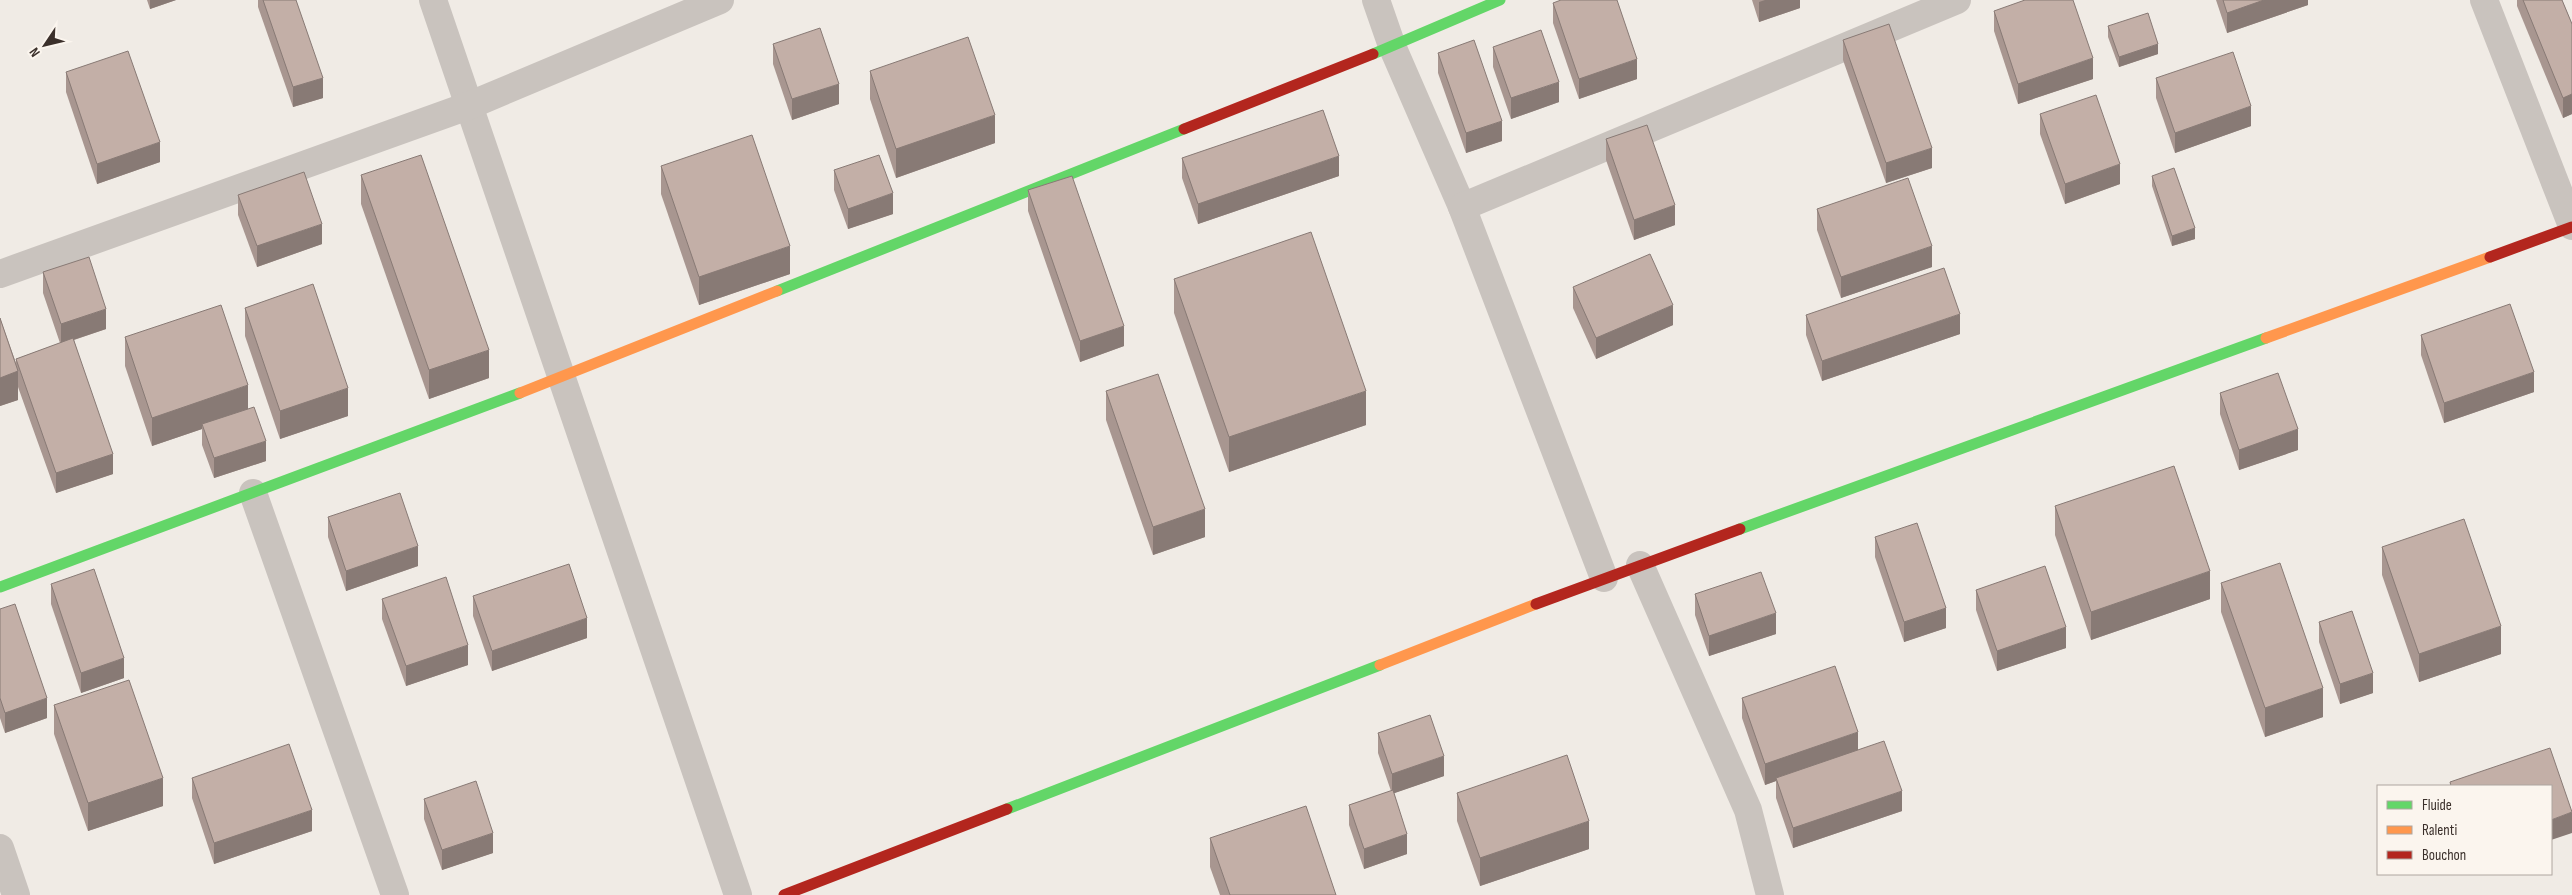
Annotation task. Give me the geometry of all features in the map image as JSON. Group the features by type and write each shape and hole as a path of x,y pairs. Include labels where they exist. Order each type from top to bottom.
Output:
{"street":[{"path":"433,0 738,895"},
{"path":"0,274 468,106 720,0"},
{"path":"1376,0 1392,46 1462,207 1604,578"},
{"path":"0,587 562,378 1392,46 1500,0"},
{"path":"1462,207 1957,0"},
{"path":"784,895 1604,578 2572,226 2484,0"},
{"path":"253,493 395,895"},
{"path":"1640,565 1748,810 1770,895"},
{"path":"0,848 16,895"}],"building":[{"path":"263,0 296,0 323,78 293,87"},
{"path":"1561,0 1617,0 1637,59 1579,79 1553,3"},
{"path":"2025,0 2073,0 2093,58 2018,84 1994,11"},
{"path":"2223,0 2264,0 2227,13"},
{"path":"2523,0 2562,0 2572,24 2572,94 2563,98"},
{"path":"2148,13 2158,44 2119,57 2108,26"},
{"path":"1889,24 1932,148 1886,163 1843,40"},
{"path":"820,28 839,84 792,99 773,44"},
{"path":"1541,30 1559,82 1511,98 1493,47"},
{"path":"968,37 995,115 896,149 870,71"},
{"path":"1474,40 1502,121 1466,133 1438,53"},
{"path":"128,51 160,142 97,164 66,72"},
{"path":"2233,52 2251,106 2175,133 2156,78"},
{"path":"2096,95 2120,164 2065,184 2040,114"},
{"path":"1323,110 1339,156 1198,204 1182,158"},
{"path":"1647,125 1675,205 1634,220 1606,139"},
{"path":"752,135 790,246 699,277 661,166"},
{"path":"421,155 489,350 429,370 361,175"},
{"path":"879,155 893,193 848,209 834,170"},
{"path":"2174,168 2195,228 2172,236 2152,176"},
{"path":"304,172 322,224 257,246 238,195"},
{"path":"1072,176 1124,326 1080,341 1028,190"},
{"path":"1908,178 1932,246 1841,277 1817,209"},
{"path":"1311,232 1366,391 1229,437 1174,279"},
{"path":"1650,254 1673,305 1596,338 1573,287"},
{"path":"89,257 106,309 61,324 43,272"},
{"path":"1944,268 1960,314 1822,361 1806,315"},
{"path":"313,284 348,388 280,411 245,308"},
{"path":"2510,304 2534,372 2444,403 2421,335"},
{"path":"221,305 248,385 152,418 125,337"},
{"path":"0,318 18,371 0,378"},
{"path":"73,338 113,454 56,473 16,359"},
{"path":"2278,373 2298,429 2239,450 2220,393"},
{"path":"1158,374 1205,509 1153,527 1106,391"},
{"path":"254,407 266,441 214,458 202,424"},
{"path":"2174,466 2210,571 2091,612 2055,506"},
{"path":"400,493 418,546 346,571 328,517"},
{"path":"2464,519 2501,626 2419,654 2382,547"},
{"path":"1917,523 1946,608 1904,622 1875,537"},
{"path":"2280,563 2323,688 2265,708 2221,583"},
{"path":"569,564 587,618 492,651 473,596"},
{"path":"2045,566 2066,627 1997,651 1976,590"},
{"path":"94,569 124,658 81,673 51,584"},
{"path":"1761,572 1776,613 1709,636 1695,594"},
{"path":"446,577 468,645 406,666 382,599"},
{"path":"15,604 47,698 5,713 0,698 0,609"},
{"path":"2352,611 2373,673 2340,684 2319,622"},
{"path":"1835,666 1858,732 1765,764 1742,698"},
{"path":"129,680 163,778 88,803 54,705"},
{"path":"1430,715 1444,756 1392,774 1378,733"},
{"path":"1884,741 1902,791 1793,828 1776,778"},
{"path":"289,744 312,810 214,843 192,778"},
{"path":"2550,748 2572,812 2552,820 2552,785 2451,785 2450,782"},
{"path":"1567,755 1589,821 1480,858 1457,793"},
{"path":"476,781 493,833 442,850 424,799"},
{"path":"1393,790 1407,834 1364,849 1349,805"},
{"path":"1306,806 1336,895 1230,895 1210,838"}],"traffic: fast":[{"path":"1373,54 1500,0"},
{"path":"777,291 1184,129"},
{"path":"1740,529 2266,338"},
{"path":"0,587 520,393"},
{"path":"1007,809 1380,665"}],"traffic: slow":[{"path":"2266,338 2490,257"},
{"path":"520,393 777,291"},
{"path":"1380,665 1536,604"}],"traffic: jam":[{"path":"1184,129 1373,54"},
{"path":"2490,257 2572,227"},
{"path":"1536,604 1740,529"},
{"path":"784,895 1007,809"}]}
